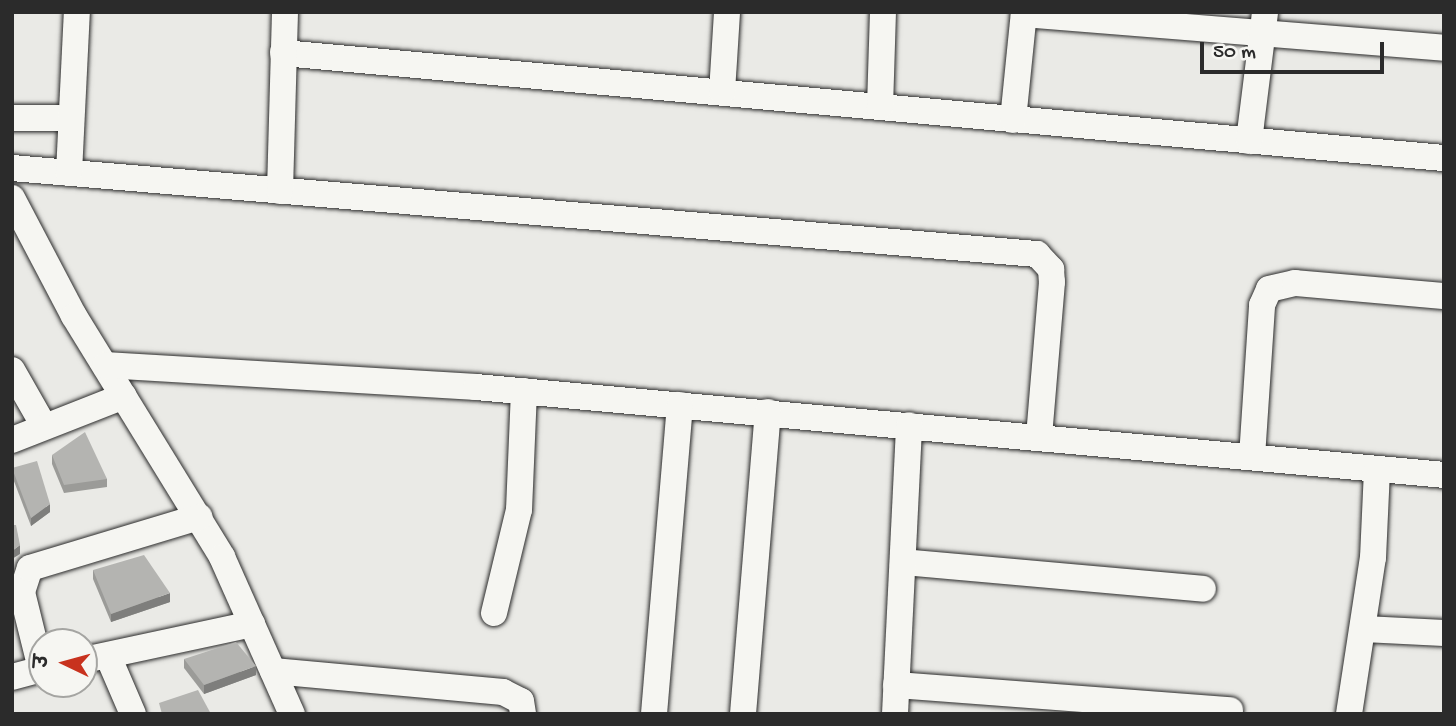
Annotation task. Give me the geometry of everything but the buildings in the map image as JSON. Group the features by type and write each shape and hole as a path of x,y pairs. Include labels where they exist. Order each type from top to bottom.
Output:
{"street":[{"path":"69,173 76,12"},
{"path":"280,191 285,12"},
{"path":"722,92 727,12"},
{"path":"880,107 883,12"},
{"path":"1013,120 1024,13 1264,22 1444,48"},
{"path":"1249,141 1264,22"},
{"path":"283,53 1444,158"},
{"path":"12,118 71,118"},
{"path":"12,168 1037,254 1051,269 1052,282 1039,436"},
{"path":"12,198 104,365 199,517 252,624 292,714"},
{"path":"1252,457 1269,289 1295,283 1444,296"},
{"path":"104,365 524,391 1444,475"},
{"path":"12,370 44,426"},
{"path":"494,613 519,510 524,391"},
{"path":"12,440 124,396"},
{"path":"654,714 680,405"},
{"path":"743,714 768,412"},
{"path":"895,714 909,425"},
{"path":"1349,714 1364,629 1377,469"},
{"path":"31,628 22,592 30,568 199,517"},
{"path":"903,562 1203,589"},
{"path":"98,658 252,624"},
{"path":"1364,629 1444,633"},
{"path":"98,661 133,714"},
{"path":"273,671 503,692 521,701 523,714"},
{"path":"896,685 1230,710"}]}
